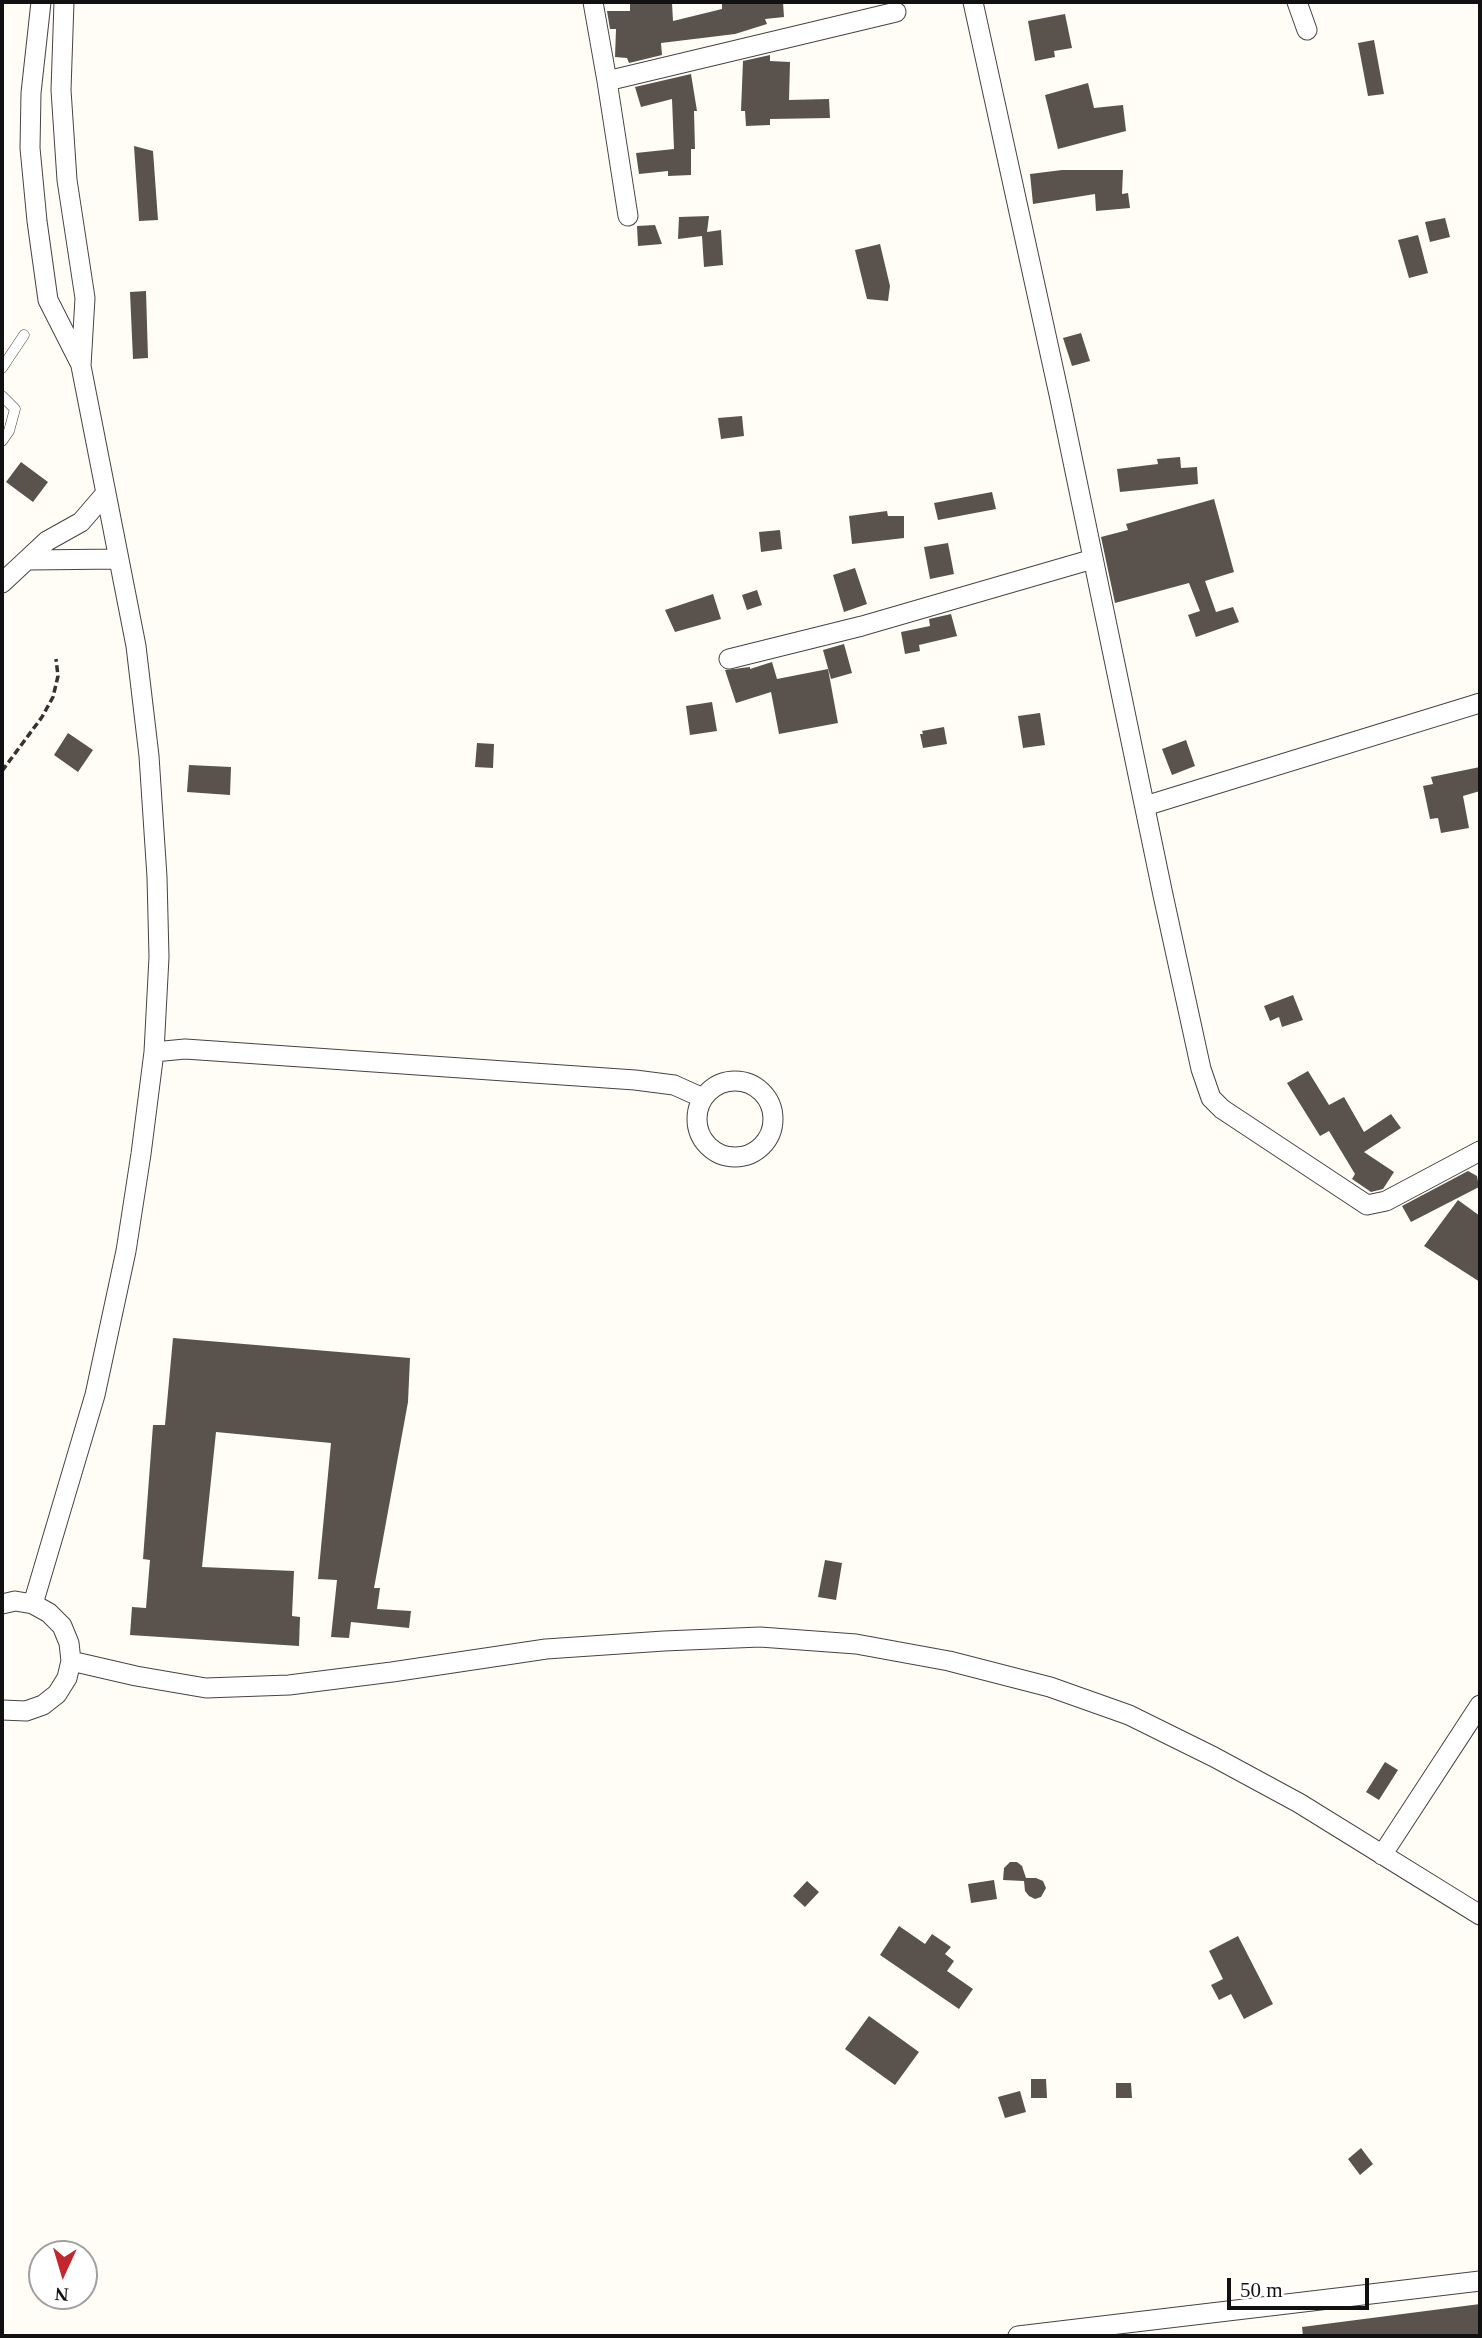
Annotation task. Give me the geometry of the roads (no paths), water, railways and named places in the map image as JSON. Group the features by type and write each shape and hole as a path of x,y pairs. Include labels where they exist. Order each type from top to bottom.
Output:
{"street":[{"path":"41,2 31,93 30,148 37,220 48,300 81,366"},
{"path":"33,1604 95,1395 128,1239 154,1052 159,957 149,756 136,646 81,366 85,298 67,180 61,90 64,2"},
{"path":"593,2 628,216"},
{"path":"973,2 1201,1069 1211,1098 1222,1109 1367,1205 1386,1201 1480,1152"},
{"path":"1297,2 1307,30"},
{"path":"607,81 896,12"},
{"path":"2,583 47,541 80,522 106,493"},
{"path":"29,560 119,559"},
{"path":"729,659 862,626 1093,559"},
{"path":"1145,806 1480,703"},
{"path":"154,1052 185,1049 635,1080 674,1085 703,1098"},
{"path":"2,1604 15,1601 33,1604 49,1613 62,1626 69,1643 71,1661 57,1694 43,1705 26,1711 2,1710"},
{"path":"71,1661 206,1688 289,1685 546,1649 664,1641 760,1637 856,1644 949,1661 1050,1686 1129,1715 1298,1803 1480,1916"},
{"path":"1382,1855 1480,1706"},
{"path":"1018,2336 1480,2281"}],"lane":[{"path":"2,368 24,335"},
{"path":"2,396 15,409 9,431 2,441"}]}
